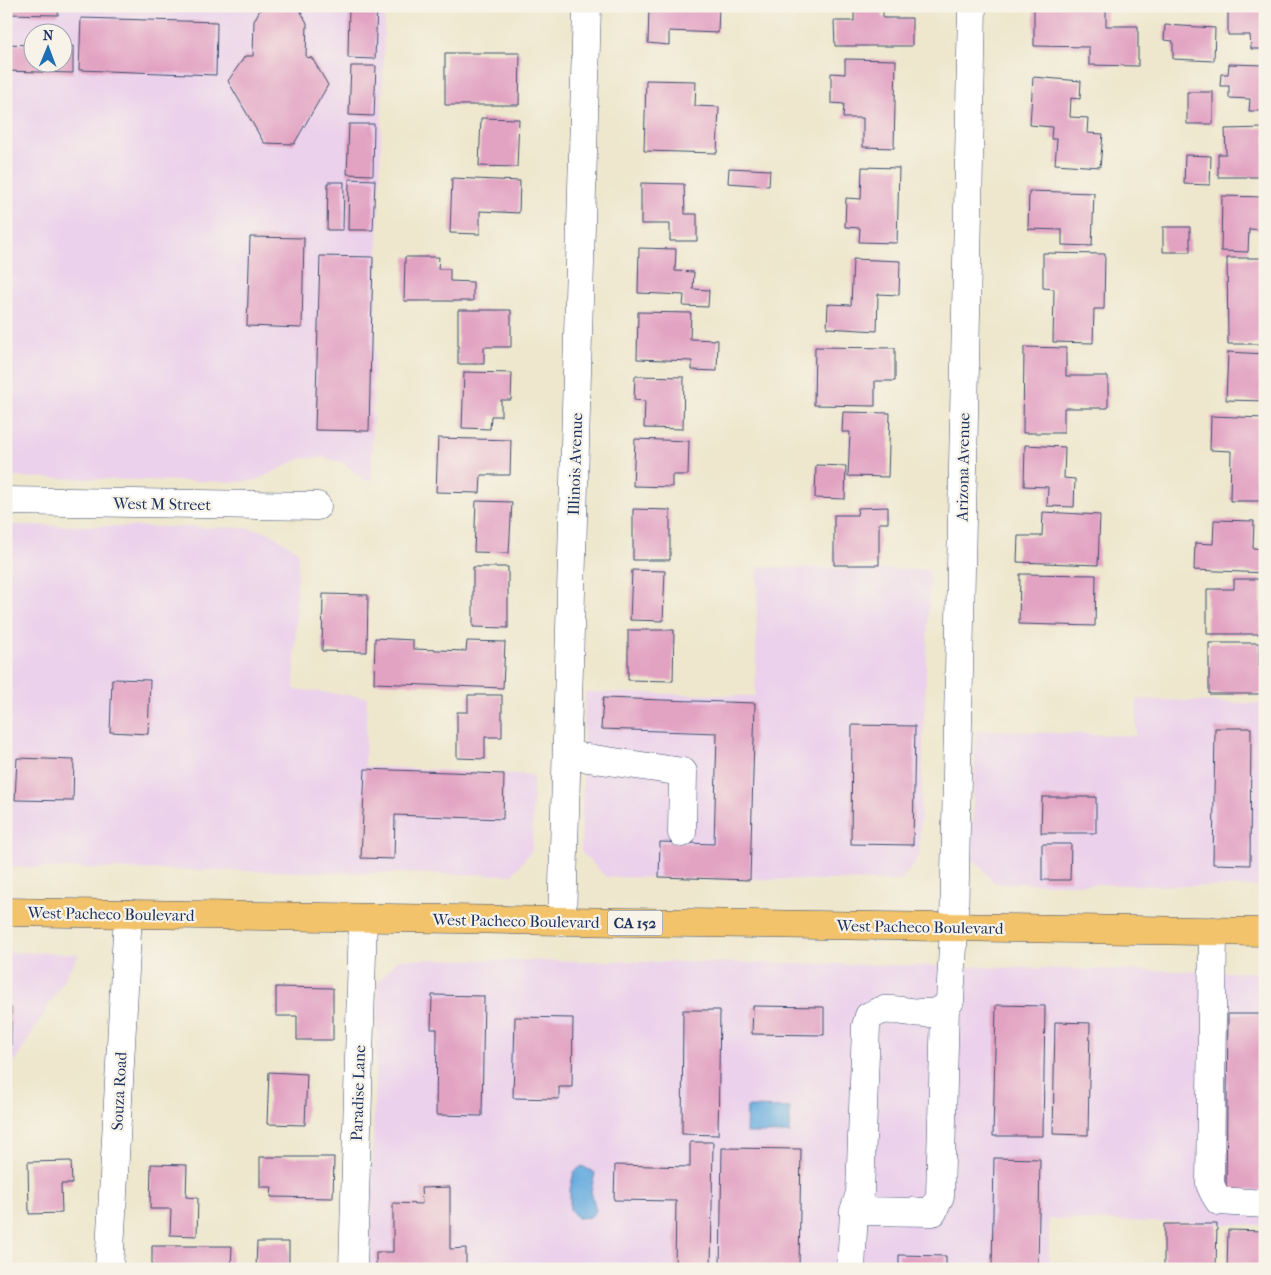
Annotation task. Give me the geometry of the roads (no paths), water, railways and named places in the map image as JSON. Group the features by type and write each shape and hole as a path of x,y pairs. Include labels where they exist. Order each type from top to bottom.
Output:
{"highway":[{"name":"West Pacheco Boulevard","path":"6,912 1265,932"}],"street":[{"name":"Illinois Avenue","path":"562,922 587,6"},
{"name":"Arizona Avenue","path":"854,1211 934,1212 940,1196 945,1008 950,1001 954,928 972,6"},
{"name":"West M Street","path":"6,501 317,506"},
{"path":"567,755 683,772 682,833"},
{"name":"Souza Road","path":"110,1269 128,914"},
{"name":"Paradise Lane","path":"353,1269 363,918"},
{"path":"1213,931 1210,1184 1219,1201 1265,1204"},
{"path":"851,1269 854,1211 860,1193 866,1026 869,1016 882,1010 934,1013 945,1008"}],"water":[{"path":"747,1107 790,1108 790,1133 746,1133"},
{"path":"582,1166 595,1173 591,1191 596,1211 590,1217 577,1218 570,1209 570,1190 574,1172"}]}
